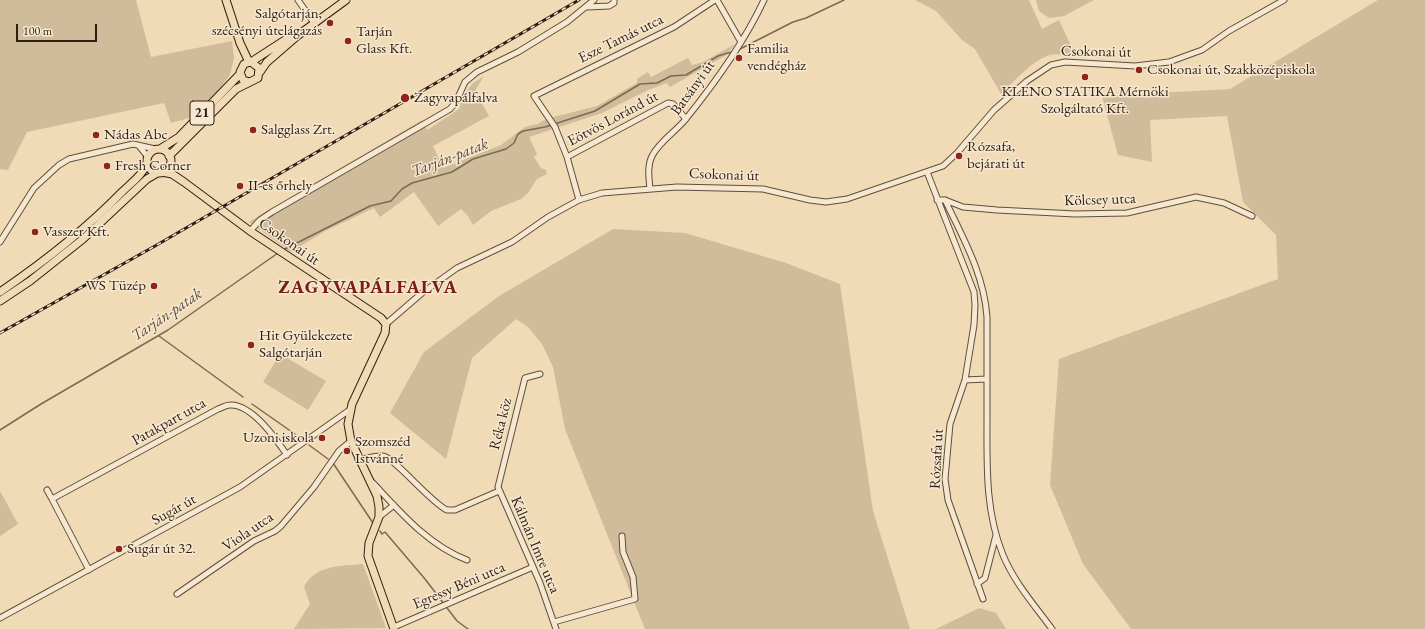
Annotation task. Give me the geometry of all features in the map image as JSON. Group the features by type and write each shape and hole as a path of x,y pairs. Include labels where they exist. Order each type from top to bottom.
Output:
{"main road":[{"path":"226,0 240,43 250,62 257,65 260,72"},
{"name":"21","path":"169,156 236,89 258,78 267,62 296,36 346,0"},
{"name":"21","path":"242,66 285,40 296,36"},
{"path":"240,43 242,66 240,74 243,80 250,82"},
{"name":"21","path":"0,292 46,259 78,233 140,174 147,159 158,149 179,137 240,74"},
{"path":"158,149 169,156 170,164 184,182"},
{"path":"147,159 152,170 172,174 184,182"},
{"path":"0,301 56,261 83,239 147,179 167,169 170,164"},
{"name":"Csokonai út","path":"184,182 250,231 381,318 386,324"},
{"path":"386,324 385,333 351,409 348,424 351,441 358,460 378,502 379,517 369,543 368,556 394,628"}],"street":[{"path":"298,0 314,23"},
{"path":"250,231 272,212 425,124 453,106 465,82 477,72 518,52 567,22 594,0"},
{"path":"586,7 609,6 614,3 614,0"},
{"path":"716,0 741,42"},
{"name":"Esze Tamás utca","path":"567,157 554,125 534,96 674,27 716,0"},
{"name":"Batsányi út","path":"650,189 649,168 653,154 686,119 741,42 752,25 764,0"},
{"name":"Csokonai út","path":"386,324 447,274 465,263 512,242 548,217 579,200 602,193 677,187 754,188 770,190 810,200 833,202 847,199 943,166 1000,105 1031,78 1051,65 1065,62 1142,66 1169,62 1202,50 1229,31 1284,0"},
{"name":"Eötvös Loránd út","path":"567,157 668,103 673,104 686,119"},
{"path":"0,242 34,188 59,164 92,153 133,144 158,149"},
{"path":"138,145 147,159"},
{"path":"567,157 579,200"},
{"name":"Rózsafa út","path":"927,172 974,292 974,325 965,380 950,424 946,489 982,599"},
{"name":"Kölcsey utca","path":"945,200 963,207 1075,214 1127,213 1196,197 1224,203 1252,216"},
{"path":"937,200 945,200 977,267 984,288 987,316 986,474 988,500 996,536 1007,564 1052,629"},
{"name":"Réka köz","path":"500,492 498,487 525,378 540,374"},
{"path":"965,380 987,379"},
{"name":"Patakpart utca","path":"52,500 218,409 230,405 238,406 264,424 287,455"},
{"name":"Sugár út","path":"0,618 240,487 311,439 351,409"},
{"name":"Viola utca","path":"177,594 254,541 275,531 281,526 314,487 339,451 351,441"},
{"name":"Kálmán Imre utca","path":"358,460 378,456 390,458 408,478 447,510 454,510 500,492 533,568 556,629"},
{"path":"367,477 394,505 438,545 467,560"},
{"path":"47,490 89,570"},
{"path":"379,517 394,505"},
{"path":"554,622 634,599 633,577 623,552 622,536"},
{"path":"977,584 985,578 996,536"},
{"name":"Egressy Béni utca","path":"394,628 533,568"}],"shaded area":[{"path":"0,0 136,0 151,57 232,41 234,58 230,75 218,91 189,118 171,123 164,103 27,132 8,170 0,169"},
{"path":"915,0 1029,0 1042,29 1059,20 1076,57 1057,54 1043,58 1030,66 1001,94 975,49 962,40 936,11"},
{"path":"1036,0 1094,0 1064,16 1049,18 1039,11"},
{"path":"1378,0 1425,0 1425,629 1131,629 1083,564 1050,485 1059,359 1278,279 1276,235 1243,202 1227,116 1150,120 1152,162 1118,155 1102,96 1230,89"},
{"path":"735,44 725,56 670,87 667,83 648,90 602,113 529,137 537,154 534,157 541,168 546,170 547,174 537,179 528,193 521,199 491,211 473,225 468,216 461,209 438,226 414,192 380,217 374,208 325,231 291,252 249,222 422,120 427,130 459,109 464,95 472,84 484,76 475,91 489,116 433,146 443,168 501,145 525,127 538,124 546,119 597,106 637,83 637,79 648,72 651,77 688,58 692,65 703,62"},
{"path":"613,229 685,233 786,263 840,284 873,511 910,629 645,629 565,429 553,367 542,344 528,327 516,319 472,358 446,459 390,413 424,352 499,296"},
{"path":"280,354 326,381 308,410 263,382"},
{"path":"0,491 18,524 0,536"},
{"path":"363,564 386,628 294,629 310,604 304,587 314,574 338,566"},
{"path":"979,608 996,613 1006,629 936,629"}],"waterway":[{"name":"Tarján-patak","path":"738,50 793,22 806,18 844,0"},
{"name":"Tarján-patak","path":"283,250 370,206 391,201 402,189 412,183 452,172 473,159 506,149 514,143 518,134 523,131 545,127 595,111 640,84 657,83 671,76 686,75 718,56 735,51"},
{"name":"Tarján-patak","path":"0,430 41,404 168,330 278,253"},
{"path":"159,336 243,397"},
{"path":"252,404 302,439"},
{"path":"309,445 328,459"},
{"path":"333,463 373,523"},
{"path":"380,531 382,534 385,532 425,579 457,621 468,629"}],"railway":[{"path":"0,333 155,246 579,0"}],"place":[{"name":"Salgótarján, szécsényi útelágazás","path":"330,23"},
{"name":"Tarján Glass Kft.","path":"348,41"},
{"name":"Familia vendégház","path":"739,58"},
{"name":"Csokonai út, Szakközépiskola","path":"1139,70"},
{"name":"KLENO STATIKA Mérnöki Szolgáltató Kft.","path":"1085,77"},
{"name":"Zagyvapálfalva","path":"405,98"},
{"name":"Salgglass Zrt.","path":"253,130"},
{"name":"Nádas Abc","path":"96,135"},
{"name":"Rózsafa, bejárati út","path":"959,156"},
{"name":"Fresh Corner","path":"107,166"},
{"name":"II-es őrhely","path":"240,186"},
{"name":"Vasszer Kft.","path":"35,232"},
{"name":"WS Tüzép","path":"154,286"},
{"name":"Hit Gyülekezete Salgótarján","path":"251,345"},
{"name":"Uzoni iskola","path":"322,438"},
{"name":"Szomszéd Istvánné","path":"347,451"},
{"name":"Sugár út 32.","path":"119,549"}],"district":[{"name":"ZAGYVAPÁLFALVA","path":"368,288"}]}
